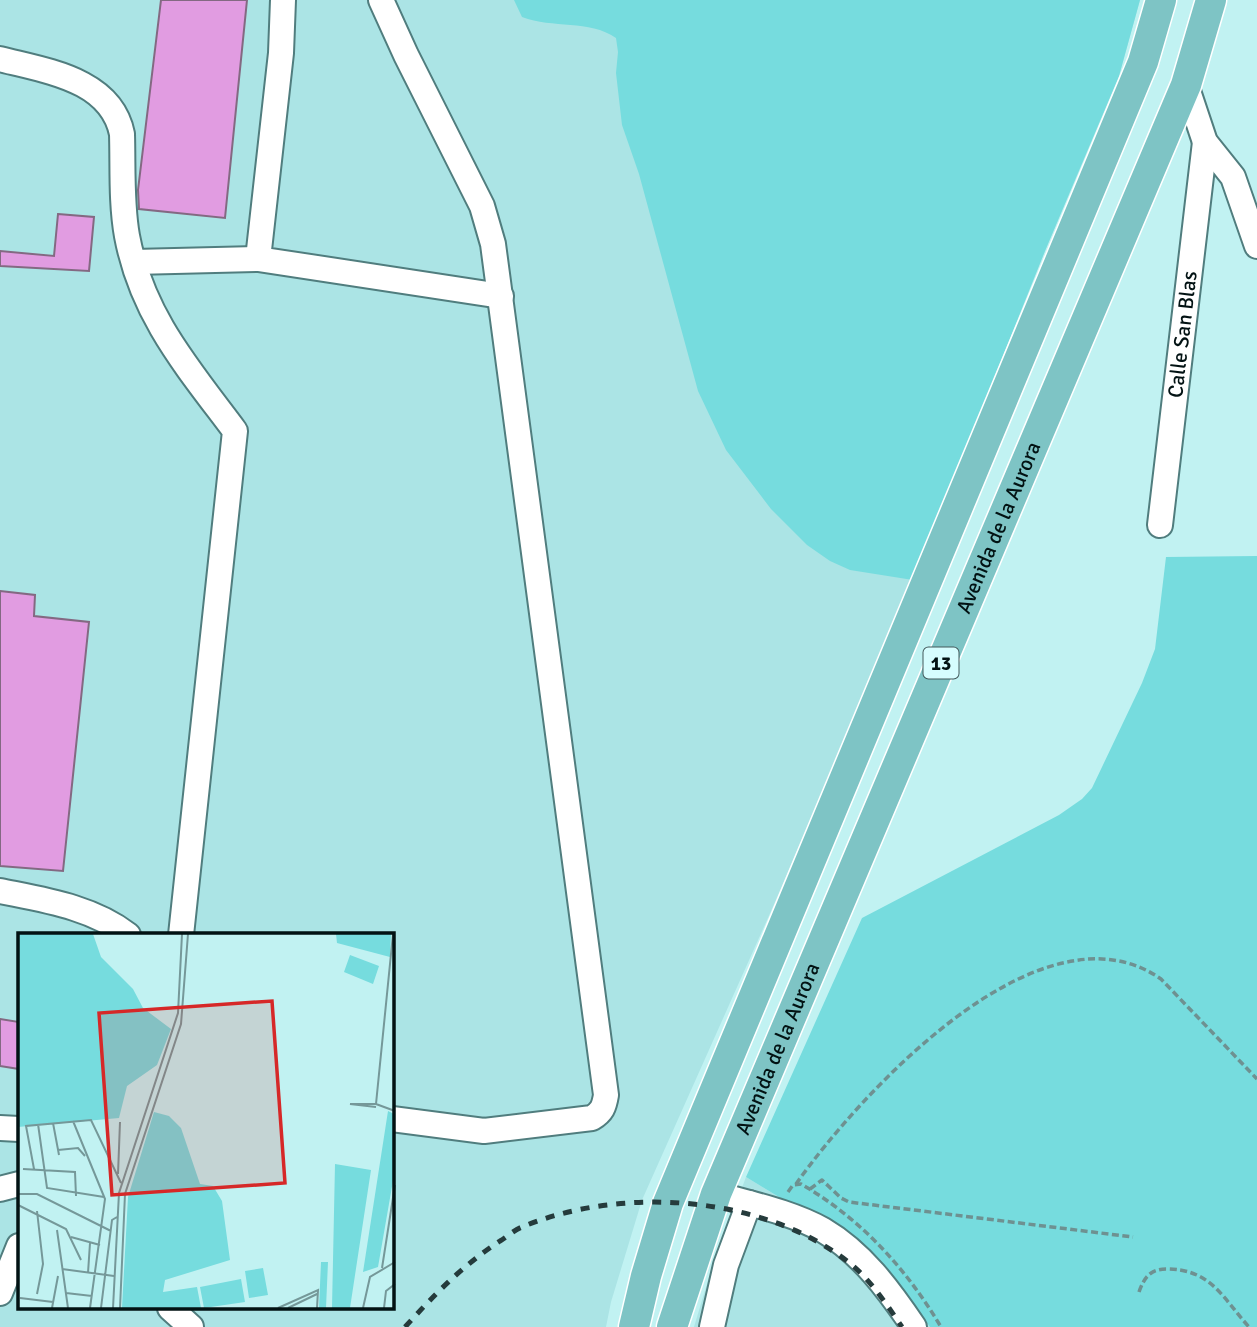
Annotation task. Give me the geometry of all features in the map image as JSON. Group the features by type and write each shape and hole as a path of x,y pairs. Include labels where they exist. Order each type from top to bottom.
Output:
{"main road":[{"name":"Avenida de la Aurora","path":"634,1327 646,1276 672,1193 1143,62 1161,0"},
{"name":"Avenida de la Aurora","path":"672,1327 716,1194 1186,85 1212,0"}],"street":[{"path":"258,259 281,53 283,0"},
{"path":"381,0 482,206 493,244 606,1095 600,1113 592,1118 500,1130 394,1119"},
{"path":"0,59 81,83 95,90 110,105 120,123 122,134 127,234 149,306 172,348 235,431 181,933"},
{"path":"1186,85 1205,142 1233,177 1257,246"},
{"name":"Calle San Blas","path":"1160,525 1205,142"},
{"path":"134,262 258,259 500,296"},
{"path":"0,891 56,902 89,913 125,933"},
{"path":"0,1128 18,1129"},
{"path":"0,1189 18,1184"},
{"path":"716,1194 799,1219 844,1244 882,1282 914,1327"},
{"path":"712,1327 726,1265 749,1203"},
{"path":"0,1293 18,1248"},
{"path":"172,1310 191,1327"}],"path":[{"path":"796,1184 840,1126 895,1070 938,1032 999,989 1041,968 1076,959 1107,958 1134,963 1146,969 1161,979 1257,1079"},
{"path":"810,1189 822,1180 849,1202 1133,1237"},
{"path":"1139,1292 1144,1279 1156,1269 1180,1269 1198,1273 1221,1293 1249,1327"}],"shaded area":[{"path":"0,0 1140,0 1119,76 1045,251 904,601 775,902 642,1200 606,1327 0,1327"},
{"path":"514,0 1140,0 1119,76 1045,251 913,580 850,570 830,561 807,545 771,509 726,450 698,391 639,174 622,125 616,73 616,38 594,28 546,23 522,17"},
{"path":"1257,556 1257,1327 930,1327 910,1301 807,1214 746,1177 862,918 1059,815 1082,799 1092,788 1142,683 1155,649 1166,557"},
{"path":"746,1177 807,1214 910,1301 930,1327 694,1327 712,1267"}],"building":[{"path":"161,0 247,0 225,218 139,209 138,190"},
{"path":"58,214 94,217 89,271 0,266 0,251 54,256"},
{"path":"0,591 35,595 34,616 89,622 63,871 0,866"},
{"path":"0,1019 18,1022 18,1069 0,1066"}],"railway":[{"path":"405,1327 461,1270 519,1228 562,1214 604,1205 648,1202 693,1204 736,1211 778,1224 817,1242 852,1265 879,1294 902,1327"}]}
